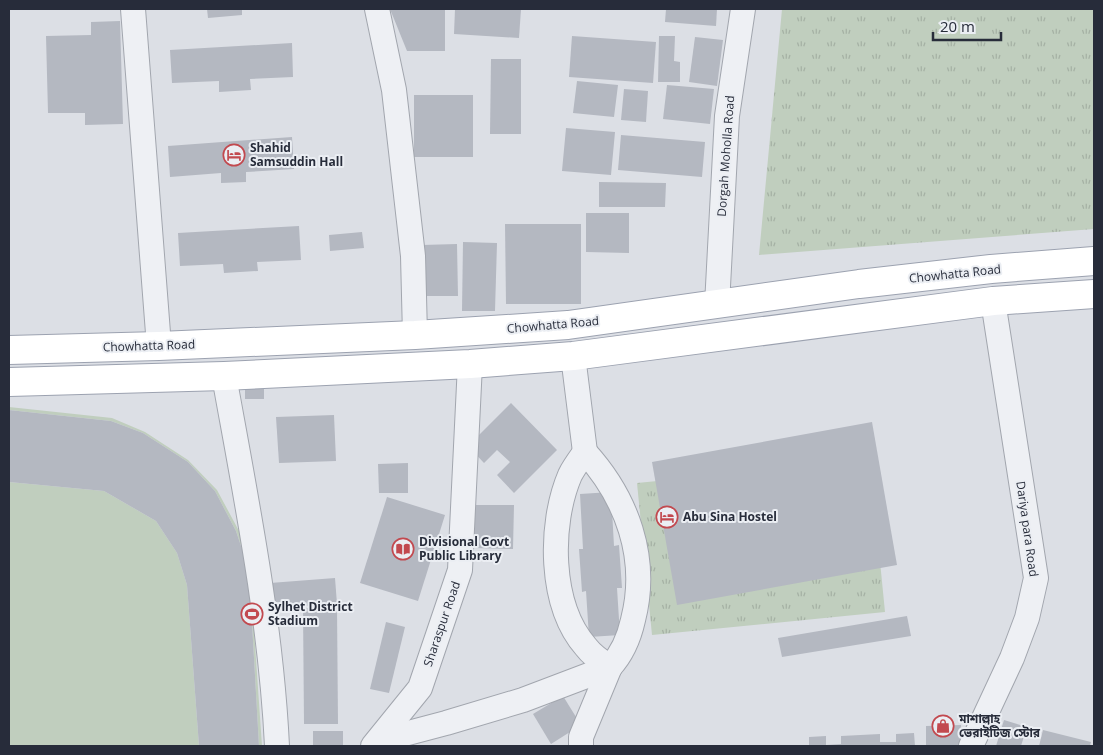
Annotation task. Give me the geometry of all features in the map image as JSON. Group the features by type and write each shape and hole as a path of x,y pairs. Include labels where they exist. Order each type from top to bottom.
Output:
{"main road":[{"name":"Chowhatta Road","path":"9,350 160,346 415,335 568,325 859,284 991,269 1094,261"},
{"path":"991,269 993,302"},
{"path":"9,382 224,376 470,364 573,356 993,302 1094,294"}],"street":[{"path":"133,9 160,346"},
{"path":"377,9 394,90 413,256 415,335"},
{"name":"Dorgah Moholla Road","path":"717,305 727,116 743,9"},
{"name":"Dariya para Road","path":"971,746 1012,658 1027,618 1036,578 993,302"},
{"path":"573,356 585,452 602,470 615,492 633,536 638,559 639,589 632,627 621,652 610,667 581,737 581,746"},
{"name":"Sharaspur Road","path":"375,744 420,688 460,570 470,364"},
{"path":"224,376 259,574 277,746"},
{"path":"585,452 571,473 560,505 555,540 557,569 564,606 572,626 586,648 610,667"},
{"path":"375,744 523,700 610,667"}],"green space":[{"path":"782,9 1094,9 1094,229 759,255"},
{"name":"Sylhet District Stadium","path":"9,407 112,418 145,432 188,460 217,490 239,531 250,572 262,746 259,746 249,570 236,531 215,491 188,462 143,433 111,421 9,410"},
{"path":"870,460 885,612 652,635 637,483"},
{"path":"9,482 104,491 156,521 177,553 187,585 199,746 9,746"}],"building":[{"path":"207,9 242,9 242,15 208,18"},
{"path":"390,9 445,9 445,51 407,51"},
{"path":"455,9 521,9 519,38 454,34"},
{"path":"666,9 717,9 716,26 665,22"},
{"path":"120,21 123,124 85,125 85,113 48,113 46,36 91,35 91,22"},
{"path":"572,36 656,42 653,83 569,77"},
{"path":"659,36 675,36 674,61 680,62 680,82 658,82"},
{"path":"695,37 723,40 717,86 689,82"},
{"path":"292,43 293,77 250,79 251,90 219,92 219,81 172,83 170,50"},
{"path":"491,59 521,59 521,134 490,134"},
{"path":"577,81 618,85 614,117 573,113"},
{"path":"667,85 714,89 710,124 663,119"},
{"path":"624,89 648,91 646,122 621,120"},
{"path":"414,95 473,95 473,157 414,157"},
{"path":"566,128 615,132 611,175 562,171"},
{"path":"621,135 705,142 702,177 618,170"},
{"path":"292,137 294,169 246,172 246,182 221,183 221,173 170,177 168,146"},
{"path":"599,182 666,183 665,207 599,207"},
{"path":"586,213 629,213 629,253 586,252"},
{"path":"505,224 581,224 581,304 506,304"},
{"path":"299,226 301,260 257,262 258,271 224,273 223,264 180,266 178,233"},
{"path":"362,232 364,248 330,251 329,235"},
{"path":"463,242 497,243 495,311 462,311"},
{"path":"457,244 458,296 423,296 422,245"},
{"path":"245,380 264,380 264,399 245,399"},
{"path":"511,403 557,450 514,493 497,475 510,462 497,450 484,463 468,446"},
{"path":"9,410 111,421 143,433 188,462 215,491 236,531 249,570 259,746 199,746 187,585 177,553 156,521 104,491 9,482"},
{"path":"334,415 336,461 279,463 276,417"},
{"path":"872,422 897,565 677,605 652,462"},
{"path":"408,463 408,493 379,493 378,464"},
{"path":"611,492 614,546 619,545 622,588 617,588 620,635 589,637 586,591 582,592 579,549 583,549 580,494"},
{"name":"Divisional Govt Public Library","path":"387,497 445,515 418,601 360,583"},
{"path":"473,505 514,505 513,549 473,548"},
{"path":"335,578 337,604 271,608 270,583"},
{"path":"303,608 337,608 338,724 304,724"},
{"path":"907,616 911,636 782,657 778,638"},
{"path":"386,622 405,627 389,693 370,689"},
{"path":"563,696 581,725 551,744 533,714"},
{"path":"1004,720 1027,727 1021,746 996,746"},
{"path":"961,725 962,746 926,746 926,726"},
{"path":"1043,730 1091,742 1090,746 1039,746"},
{"path":"313,731 343,731 343,746 313,746"},
{"path":"914,733 915,746 809,746 809,737 826,736 826,745 841,744 841,736 880,734 880,742 896,742 896,734"}],"place":[{"name":"Shahid Samsuddin Hall","path":"234,155"},
{"name":"Abu Sina Hostel","path":"667,517"},
{"name":"Divisional Govt Public Library","path":"403,549"},
{"name":"Sylhet District Stadium","path":"252,614"},
{"name":"মাশাল্লাহ ভেরাইটিজ স্টোর","path":"943,726"}]}
